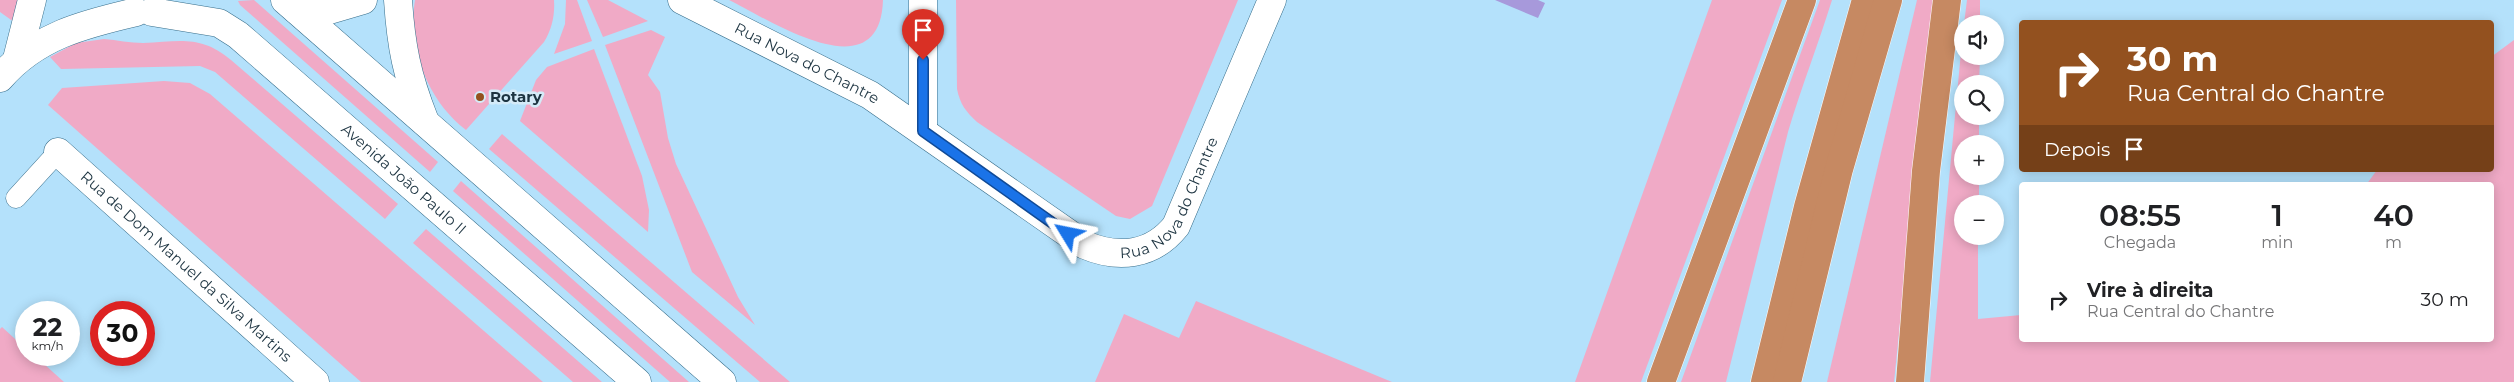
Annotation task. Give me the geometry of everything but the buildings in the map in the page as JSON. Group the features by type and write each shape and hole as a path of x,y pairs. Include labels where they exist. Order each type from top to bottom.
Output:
{"highway":[{"path":"1661,382 1802,0"},
{"path":"1765,382 1808,207 1866,0"},
{"path":"1787,382 1839,169 1888,0"},
{"path":"1910,382 1926,171 1947,0"}],"street":[{"path":"8,68 32,0"},
{"name":"Avenida João Paulo II","path":"98,0 106,5 219,23 238,35 637,382"},
{"path":"8,68 50,39 88,23 144,12 190,0"},
{"path":"291,5 329,10 363,0"},
{"path":"398,0 400,43 407,72 425,122"},
{"name":"Rua Nova do Chantre","path":"682,0 870,95 1084,245 1118,255 1141,251 1166,236 1181,218 1272,0"},
{"path":"923,0 923,131"},
{"path":"291,5 722,382"},
{"name":"Rua de Dom Manuel da Silva Martins","path":"58,152 315,382"}],"lane":[{"path":"16,198 58,152"}],"shaded area":[{"path":"0,0 21,0 14,22 0,12"},
{"path":"254,0 438,162 430,172 240,5 238,1"},
{"path":"415,0 554,0 552,22 544,42 466,130 441,104 423,72 414,36"},
{"path":"566,0 577,0 592,41 554,54 565,24"},
{"path":"587,0 608,0 648,21 603,37"},
{"path":"729,0 883,0 877,28 864,42 844,46 821,43 795,34"},
{"path":"956,0 1238,0 1152,206 1130,219 1116,216 977,122 970,115 962,103 957,89"},
{"path":"1495,0 1538,0 1545,3 1538,18"},
{"path":"1712,0 1782,0 1641,382 1575,382"},
{"path":"1820,0 1832,0 1788,132 1726,382 1681,382"},
{"path":"1917,0 1933,0 1894,382 1827,382"},
{"path":"1967,0 1980,0 1980,15 1965,15"},
{"path":"651,30 665,37 648,75 660,92 668,138 676,164 738,297 755,325 692,272 605,45"},
{"path":"104,39 138,43 188,41 209,46 220,52 398,204 385,219 215,72 200,66 61,69 50,57 76,43"},
{"path":"2514,40 2514,382 1930,382 1954,125 1979,125 1979,135 1954,135 1954,185 1979,185 1979,195 1954,195 1954,245 1978,245 1978,319 2019,315 2019,342 2494,342 2494,182 2368,182 2376,172 2494,172 2494,55"},
{"path":"594,49 642,176 649,210 648,232 520,121 536,80 547,67"},
{"path":"1960,65 1980,65 1979,75 1959,75"},
{"path":"164,81 190,83 210,94 543,382 361,382 48,105 62,88"},
{"path":"502,134 790,382 760,382 489,149"},
{"path":"461,181 689,382 670,382 453,191"},
{"path":"426,229 602,382 573,382 413,243"},
{"path":"1196,301 1392,382 1095,382 1124,314 1179,338"},
{"path":"2,327 15,339 15,366 46,366 64,382 0,382 0,329"}],"place":[{"name":"Rotary","path":"480,97"}],"route":[{"path":"923,60 923,131 1068,234"}]}
